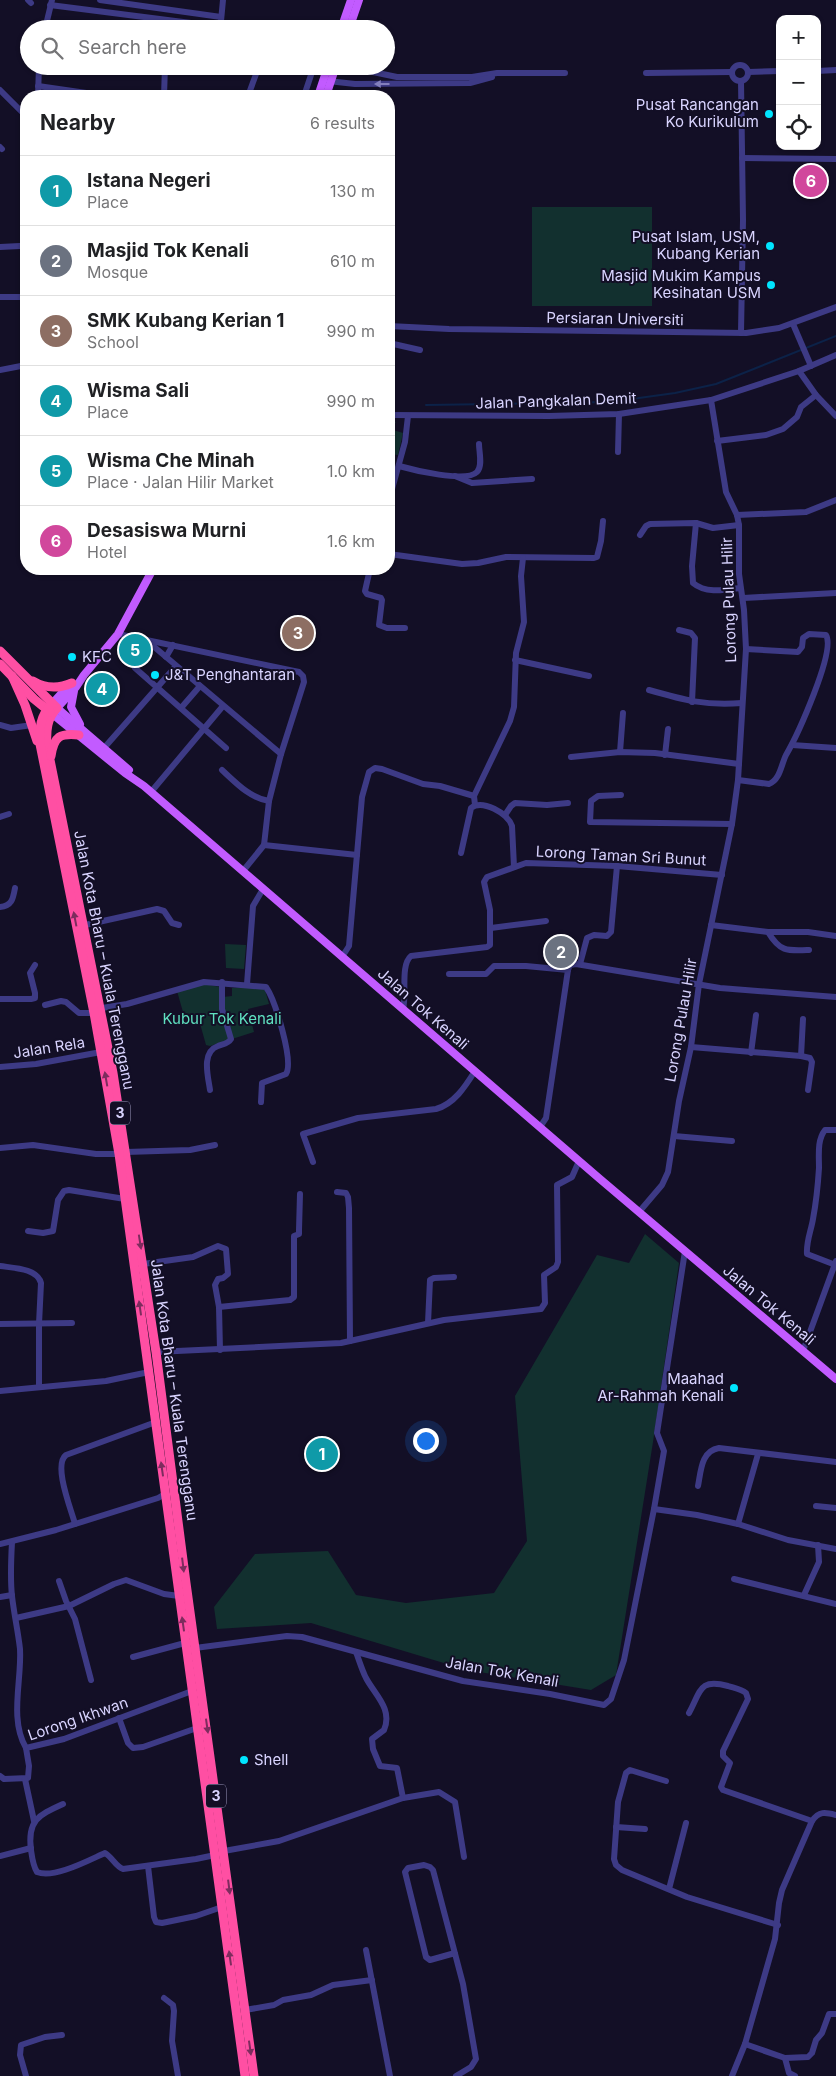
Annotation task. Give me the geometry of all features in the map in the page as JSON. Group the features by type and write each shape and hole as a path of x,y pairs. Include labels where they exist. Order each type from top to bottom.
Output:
{"highway":[{"path":"0,651 52,708"},
{"path":"0,664 52,708"},
{"path":"12,676 47,760"},
{"path":"24,676 50,688 74,685"},
{"name":"Jalan Kota Bharu – Kuala Terengganu","path":"52,708 46,730 47,760 98,1010 101,1052 143,1264 156,1352 185,1643 195,1688 224,1851 254,2076"},
{"path":"47,760 58,738 63,734 79,736"},
{"name":"Jalan Kota Bharu – Kuala Terengganu","path":"47,760 85,925 122,1153 125,1199 165,1494 173,1517 196,1648 197,1728 245,2076"}],"main road":[{"path":"344,20 351,0"},
{"path":"352,20 358,0"},
{"path":"322,90 330,75"},
{"path":"326,90 327,81"},
{"path":"52,708 84,675 118,634 150,575"},
{"path":"74,685 73,714 91,737"},
{"name":"Jalan Tok Kenali","path":"52,708 79,736 144,786 579,1162 836,1379"},
{"name":"Jalan Tok Kenali","path":"52,708 104,748 144,786"}],"street":[{"path":"100,0 220,17"},
{"path":"219,20 222,0"},
{"path":"47,20 51,3 166,20"},
{"path":"182,20 183,12"},
{"path":"741,65 746,67 748,72 746,79 741,81 734,78 732,72 734,68 741,65"},
{"path":"821,71 836,70"},
{"path":"748,72 776,71"},
{"path":"646,73 732,72"},
{"path":"387,75 397,77 472,77 502,73 565,73"},
{"path":"327,81 355,84 470,84 502,73"},
{"path":"38,90 39,75"},
{"path":"164,90 165,75"},
{"path":"250,90 256,75"},
{"path":"306,90 311,75"},
{"path":"741,81 741,333"},
{"path":"38,86 66,90"},
{"path":"0,90 20,110"},
{"path":"742,158 836,159"},
{"path":"0,247 20,246"},
{"path":"0,297 20,297"},
{"name":"Persiaran Universiti","path":"395,326 449,329 741,333 769,330 793,324 836,307"},
{"path":"793,324 811,366"},
{"path":"395,344 420,350"},
{"name":"Jalan Pangkalan Demit","path":"395,415 549,416 619,414 711,400 799,371 836,356"},
{"path":"0,370 20,366"},
{"path":"799,371 816,396 836,416"},
{"path":"717,441 766,435 783,429 797,417 801,406 816,396"},
{"name":"Lorong Pulau Hilir","path":"639,1212 662,1185 668,1172 679,1100 691,1047 699,984 732,824 738,780 746,649 743,598 740,588 739,525 737,515 726,492 711,400"},
{"path":"618,452 619,414"},
{"path":"395,473 399,466 405,442 408,416"},
{"path":"454,476 470,475 478,471 480,461 479,444"},
{"path":"399,466 454,476 472,483 532,479"},
{"path":"737,515 806,512 836,500"},
{"path":"395,555 462,564 478,563 506,557 597,556 602,541 603,521"},
{"path":"696,523 692,566 693,583 702,589 711,590 740,588"},
{"name":"Lorong Pulau Hilir","path":"640,536 646,526 650,524 696,523 713,528 739,525"},
{"path":"460,853 470,811 475,805 474,796 510,721 516,693 516,660 524,622 521,576 523,558"},
{"path":"369,575 365,591 367,594 382,600 379,625 387,628 405,628"},
{"path":"743,598 836,594"},
{"path":"679,630 691,633 696,638 692,702"},
{"path":"118,634 301,673 304,682 281,754 269,800 264,845 243,872"},
{"path":"738,780 758,784 773,782 777,778 809,714 833,650 829,638 823,634 806,635 802,642 801,650 798,652 746,649"},
{"path":"145,639 281,754"},
{"path":"166,657 173,645"},
{"path":"516,660 589,676"},
{"path":"104,748 176,666"},
{"path":"135,668 226,748"},
{"path":"181,708 200,686"},
{"path":"649,690 692,702 717,705 742,703"},
{"path":"151,792 223,706"},
{"path":"620,752 623,713"},
{"path":"0,725 11,728 32,725"},
{"path":"664,754 668,728"},
{"path":"792,745 836,748"},
{"path":"571,757 620,752 664,754 739,764"},
{"path":"342,957 349,946 362,797 367,776 372,770 382,769 423,784 456,790 474,796"},
{"path":"222,770 248,793 258,799 269,800"},
{"path":"620,795 598,796 591,801 590,822 732,824"},
{"path":"505,814 510,806 515,803 546,805 568,803"},
{"path":"475,805 482,805 505,814 512,826 514,867"},
{"path":"0,817 10,814"},
{"path":"264,845 357,855"},
{"name":"Lorong Taman Sri Bunut","path":"403,1009 408,958 414,955 488,947 491,943 490,910 484,880 487,877 522,864 552,863 617,866 722,875"},
{"path":"580,964 587,938 594,935 606,936 611,932 617,866"},
{"path":"0,907 13,901 15,888"},
{"path":"247,984 253,906 263,889"},
{"path":"85,925 157,909 164,912 172,923 179,925"},
{"path":"490,928 546,921"},
{"path":"711,925 768,932 808,932 836,936"},
{"path":"768,932 773,942 783,950 809,950"},
{"path":"540,1127 546,1118 570,965 580,964 699,984 836,997"},
{"path":"0,1000 34,998 35,993 30,973 35,965"},
{"path":"449,974 486,974 494,966 526,966 568,970"},
{"path":"45,1005 61,1001 66,1002 79,1013 127,1004 204,982 262,985 269,991 284,1037 288,1066 286,1074 262,1083 261,1102"},
{"path":"210,1090 207,1062 209,1054 213,1048 229,1042 231,1039 222,1009 222,982"},
{"path":"751,1053 756,1016"},
{"path":"801,1056 803,1019"},
{"path":"691,1047 810,1058 812,1062 808,1090"},
{"name":"Jalan Rela","path":"0,1066 36,1064 101,1052"},
{"path":"313,1162 303,1134 358,1118 436,1109 446,1106 466,1085 474,1071"},
{"path":"803,1351 835,1262 811,1257 806,1254 806,1248 814,1218 819,1170 819,1148 822,1134 825,1130 836,1130"},
{"path":"674,1136 732,1141"},
{"path":"0,1148 34,1145 96,1154 190,1150 215,1145"},
{"path":"156,1352 341,1343 428,1323 540,1310 545,1303 544,1275 556,1267 558,1262 557,1185 572,1177 579,1162"},
{"path":"28,1231 49,1233 53,1231 58,1200 64,1191 69,1190 125,1199"},
{"path":"337,1192 346,1193 349,1208 350,1341"},
{"path":"219,1307 290,1300 294,1297 294,1236 300,1230 300,1194"},
{"path":"143,1264 193,1258 218,1246 222,1246 227,1253 228,1274 216,1282 215,1291 219,1307 220,1350"},
{"name":"Jalan Tok Kenali","path":"196,1648 287,1636 302,1637 463,1681 550,1694 604,1705 611,1699 624,1660 654,1510 664,1451 657,1433 685,1251"},
{"path":"0,1266 34,1273 39,1277 41,1283 39,1387"},
{"path":"428,1323 430,1280 454,1277"},
{"path":"0,1324 72,1322"},
{"path":"0,1391 106,1381 149,1372"},
{"path":"75,1524 65,1490 60,1463 62,1458 156,1422"},
{"path":"698,1486 705,1456 711,1450 719,1448 836,1462"},
{"path":"738,1524 758,1454"},
{"path":"0,1544 75,1524 158,1498 165,1494"},
{"path":"816,1506 836,1508"},
{"path":"654,1510 696,1515 738,1524 788,1540 836,1549"},
{"path":"12,1542 12,1595 20,1650 19,1728 21,1739 26,1748"},
{"path":"804,1595 819,1562 818,1545"},
{"path":"734,1579 836,1604"},
{"path":"16,1618 69,1606 126,1580 164,1594 179,1596"},
{"path":"59,1581 75,1619 91,1680"},
{"path":"0,1597 12,1595"},
{"path":"133,1657 185,1643"},
{"path":"356,1652 367,1680 381,1699 386,1716 384,1730 372,1739 372,1749 380,1766 394,1767 398,1771 403,1798"},
{"path":"689,1713 702,1689 708,1684 714,1682 746,1693 748,1699 722,1751 723,1756 730,1763 721,1787 724,1790 812,1821"},
{"name":"Lorong Ikhwan","path":"25,1779 29,1776 26,1748 64,1739 195,1688"},
{"path":"119,1718 128,1744 133,1748 143,1747 197,1728"},
{"path":"666,1781 640,1772 627,1771 618,1802 614,1859 616,1865 622,1870 687,1897 778,1925"},
{"path":"0,1776 4,1779 25,1779 34,1821 31,1830 31,1848 35,1869 42,1874 60,1871 105,1853 111,1856 118,1867 123,1869 215,1855"},
{"path":"224,1851 279,1841 354,1817 403,1798 439,1792 452,1798 457,1807 464,1857"},
{"path":"34,1821 44,1813 63,1804"},
{"path":"732,2076 745,2044 778,1925 779,1903 782,1890 816,1815 824,1812 836,1815"},
{"path":"669,1889 678,1862 679,1846 686,1823"},
{"path":"616,1827 645,1829"},
{"path":"0,1856 31,1848"},
{"path":"455,1953 435,1960 430,1960 426,1957 405,1872 408,1868 424,1865 430,1866 433,1870 455,1953 465,1992 476,2059 471,2067 456,2076"},
{"path":"148,1866 156,1922 162,1923 187,1918 222,1907"},
{"path":"366,1950 390,2076"},
{"path":"245,2010 274,2005 283,2000 311,1995 333,1985 372,1980"},
{"path":"164,1998 172,2005 174,2011 172,2032 178,2076"},
{"path":"745,2044 785,2058 808,2057 812,2053 815,2042 822,2032 829,2014 836,2014"},
{"path":"26,2076 20,2055 21,2045 62,2035"},
{"path":"785,2058 789,2074 795,2076"}],"green space":[{"path":"532,207 652,207 652,306 532,306"},
{"path":"395,431 403,433 398,455 395,455"},
{"name":"Kubur Tok Kenali","path":"225,944 246,945 244,969 226,968"},
{"name":"Kubur Tok Kenali","path":"204,984 220,987 223,997 232,996 232,988 258,987 265,990 269,1004 248,1009 254,1032 210,1046 206,1045 199,1020 185,1019 177,991"},
{"path":"645,1234 679,1263 616,1675 591,1690 467,1670 311,1623 217,1629 214,1607 255,1554 328,1551 356,1595 406,1603 494,1593 527,1541 515,1396 597,1255 629,1263"}],"waterway":[{"path":"426,405 610,402 675,393 716,384 836,336"}],"place":[{"name":"Pusat Rancangan Ko Kurikulum","path":"769,114"},
{"name":"Desasiswa Murni","path":"811,181"},
{"name":"Pusat Islam, USM, Kubang Kerian","path":"770,246"},
{"name":"Masjid Mukim Kampus Kesihatan USM","path":"771,285"},
{"name":"SMK Kubang Kerian 1","path":"298,633"},
{"name":"Wisma Che Minah","path":"135,650"},
{"name":"KFC","path":"72,657"},
{"name":"J&T Penghantaran","path":"155,675"},
{"name":"Wisma Sali","path":"102,689"},
{"name":"Masjid Tok Kenali","path":"561,952"},
{"name":"Maahad Ar-Rahmah Kenali","path":"734,1388"},
{"name":"Istana Negeri","path":"322,1454"},
{"name":"Shell","path":"244,1760"}]}
